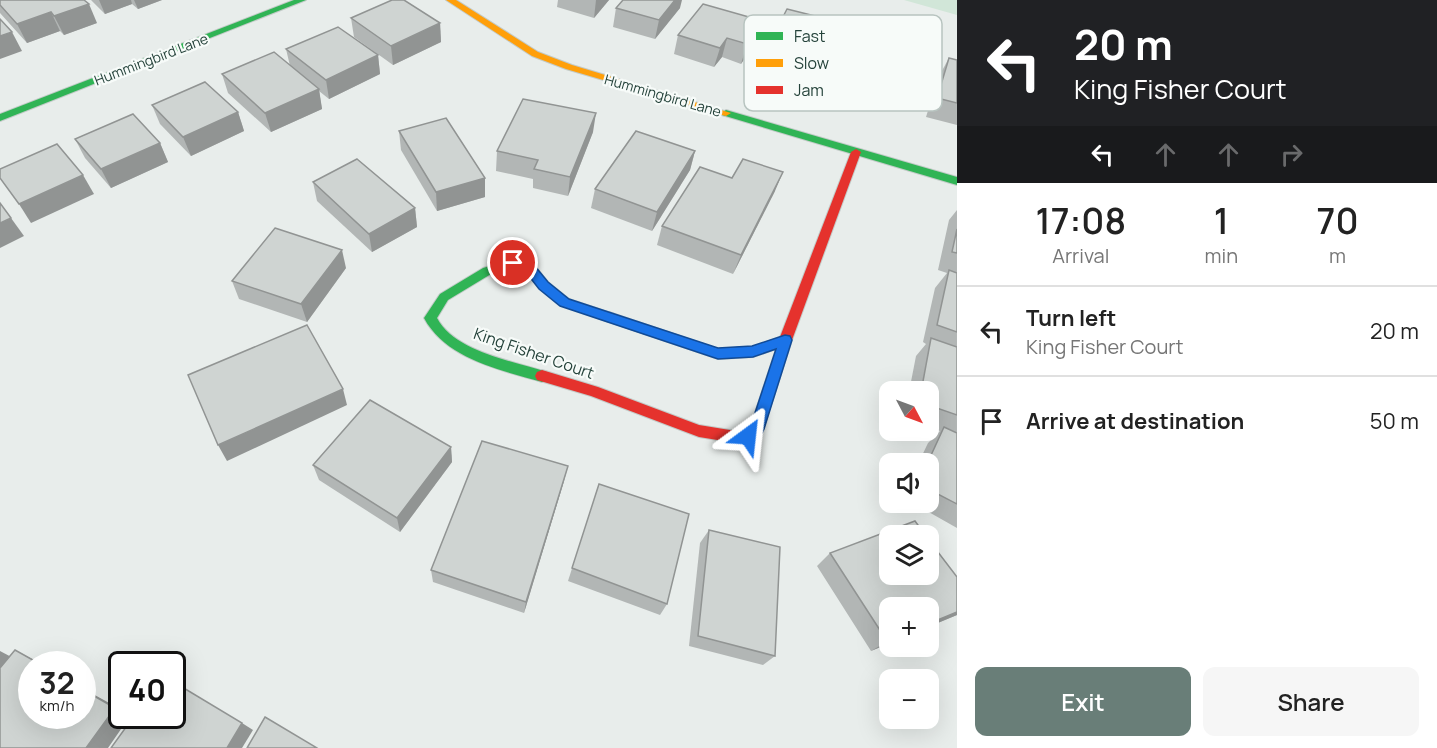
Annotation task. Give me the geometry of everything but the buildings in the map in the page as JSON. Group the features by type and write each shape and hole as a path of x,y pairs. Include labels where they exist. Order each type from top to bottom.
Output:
{"street":[{"name":"Hummingbird Lane","path":"0,118 302,0"},
{"name":"Hummingbird Lane","path":"450,0 535,54 569,67 957,181"},
{"name":"King Fisher Court","path":"785,340 753,352 718,354 565,302 544,285 530,268 513,263 487,271 444,297 430,318 431,326 443,336 485,356 593,391 706,433 734,438 748,436 757,429 785,340 856,152"}],"green space":[{"path":"904,0 957,0 957,15"}],"traffic: fast":[{"path":"0,118 302,0"},
{"path":"726,113 957,181"},
{"path":"542,376 478,356 462,348 436,329 430,318 444,297 487,271 513,263 530,268 544,285 565,302 609,317"}],"traffic: slow":[{"path":"450,0 535,54 569,67 726,113"}],"traffic: jam":[{"path":"609,317 718,354 753,352 785,340 856,152"},
{"path":"542,376 593,391 699,431 736,437 746,436 757,429 785,340"}],"route":[{"path":"513,263 530,268 544,285 565,302 718,354 753,352 785,340 757,429 748,436"}]}
